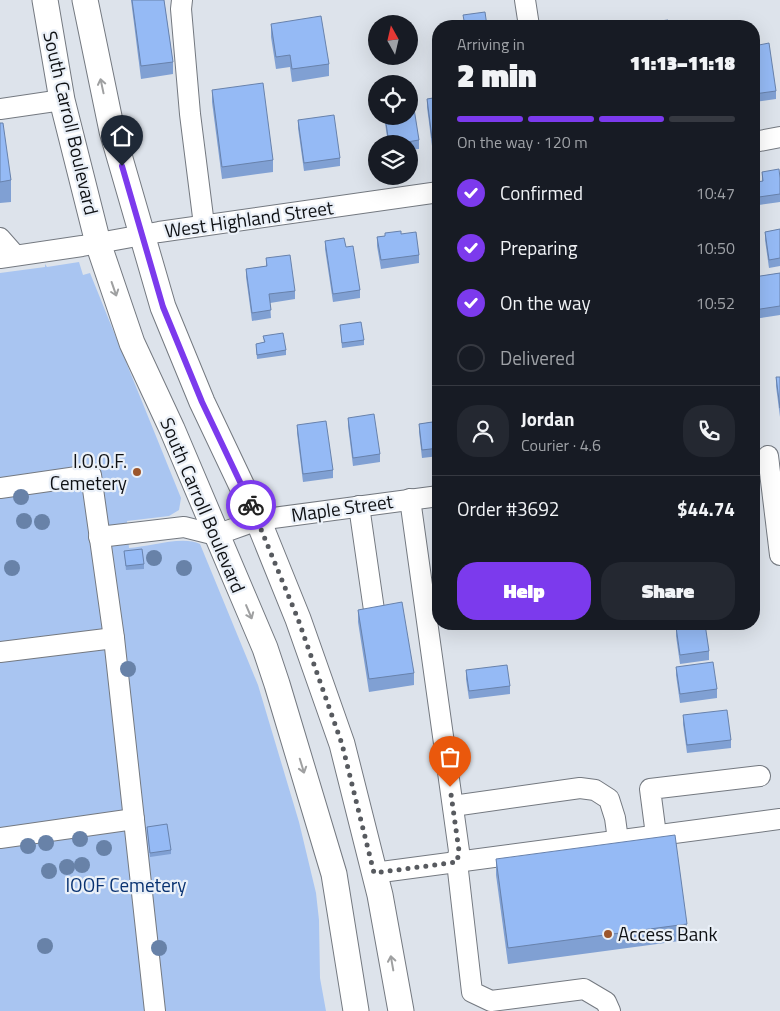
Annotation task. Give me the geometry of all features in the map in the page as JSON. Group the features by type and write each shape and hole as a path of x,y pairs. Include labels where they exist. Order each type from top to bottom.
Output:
{"main road":[{"name":"South Carroll Boulevard","path":"45,0 62,100 98,243 132,343 172,429 265,648 334,874 356,1011"},
{"name":"South Carroll Boulevard","path":"85,0 112,131 141,235 169,322 202,402 258,520 298,619 342,744 380,895 401,1011"}],"street":[{"path":"182,0 180,9 190,114 204,225"},
{"path":"525,0 528,20"},
{"path":"0,109 62,100"},
{"path":"760,141 780,137"},
{"name":"West Highland Street","path":"7,256 204,225 432,193"},
{"path":"0,238 7,256"},
{"path":"767,456 780,555"},
{"path":"0,488 91,475 114,638 155,1011"},
{"name":"Maple Street","path":"216,535 258,520 432,497"},
{"path":"410,499 459,851 457,862 472,992 491,1001 584,989 606,1002 610,1011"},
{"path":"359,506 374,610"},
{"path":"99,537 184,526 216,535"},
{"path":"0,652 114,638"},
{"path":"656,836 650,789 760,776"},
{"path":"453,806 580,788 595,790 609,799 615,818 618,840"},
{"path":"0,838 134,819"},
{"path":"374,873 780,819"}],"green space":[{"name":"IOOF Cemetery","path":"79,262 83,275 90,273 181,498 179,510 169,516 127,521 129,548 175,541 200,544 258,685 299,822 316,893 319,920 320,978 326,1011 0,1011 0,273 45,267 45,264 47,267"}],"building":[{"path":"132,0 164,0 173,62 141,66"},
{"path":"485,12 486,20 464,20 463,15"},
{"path":"321,16 329,64 292,69 290,55 276,57 271,24"},
{"path":"769,43 776,91 760,93 760,45"},
{"path":"263,83 273,160 222,167 212,90"},
{"path":"432,98 432,138 427,99"},
{"path":"334,115 340,158 304,163 298,120"},
{"path":"0,123 3,123 11,180 0,182"},
{"path":"386,125 417,125 419,140 418,135 388,135"},
{"path":"779,169 780,194 760,197 760,182 763,181 762,172"},
{"path":"780,229 780,258 769,260 765,232"},
{"path":"401,231 401,234 416,232 419,255 381,260 377,237 385,236 385,233"},
{"path":"344,238 346,247 353,246 360,290 333,294 325,241"},
{"path":"290,255 295,291 269,294 271,310 252,313 246,269 267,266 266,258"},
{"path":"780,273 780,306 760,309 760,276"},
{"path":"361,322 364,340 342,343 340,325"},
{"path":"283,333 286,350 257,355 256,344 265,342 263,336"},
{"path":"776,377 780,377 780,408"},
{"path":"374,414 380,454 353,458 348,418"},
{"path":"326,421 333,470 303,474 297,425"},
{"path":"432,422 432,449 422,450 419,424"},
{"path":"142,549 144,564 126,566 124,551"},
{"path":"402,602 414,673 369,679 358,610"},
{"path":"676,630 706,630 709,651 680,655"},
{"path":"713,662 717,689 680,694 676,667"},
{"path":"507,665 510,686 469,691 466,670"},
{"path":"727,710 731,740 687,745 683,715"},
{"path":"167,824 171,850 150,853 147,827"},
{"path":"675,835 687,924 508,948 496,859"}],"way so far":[{"path":"251,505 298,619 342,744 374,873 457,862 459,851 450,787"}],"place":[{"name":"I.O.O.F. Cemetery","path":"137,472"},
{"name":"Access Bank","path":"608,934"}],"route":[{"path":"122,166 163,307 202,402 251,505"}]}
